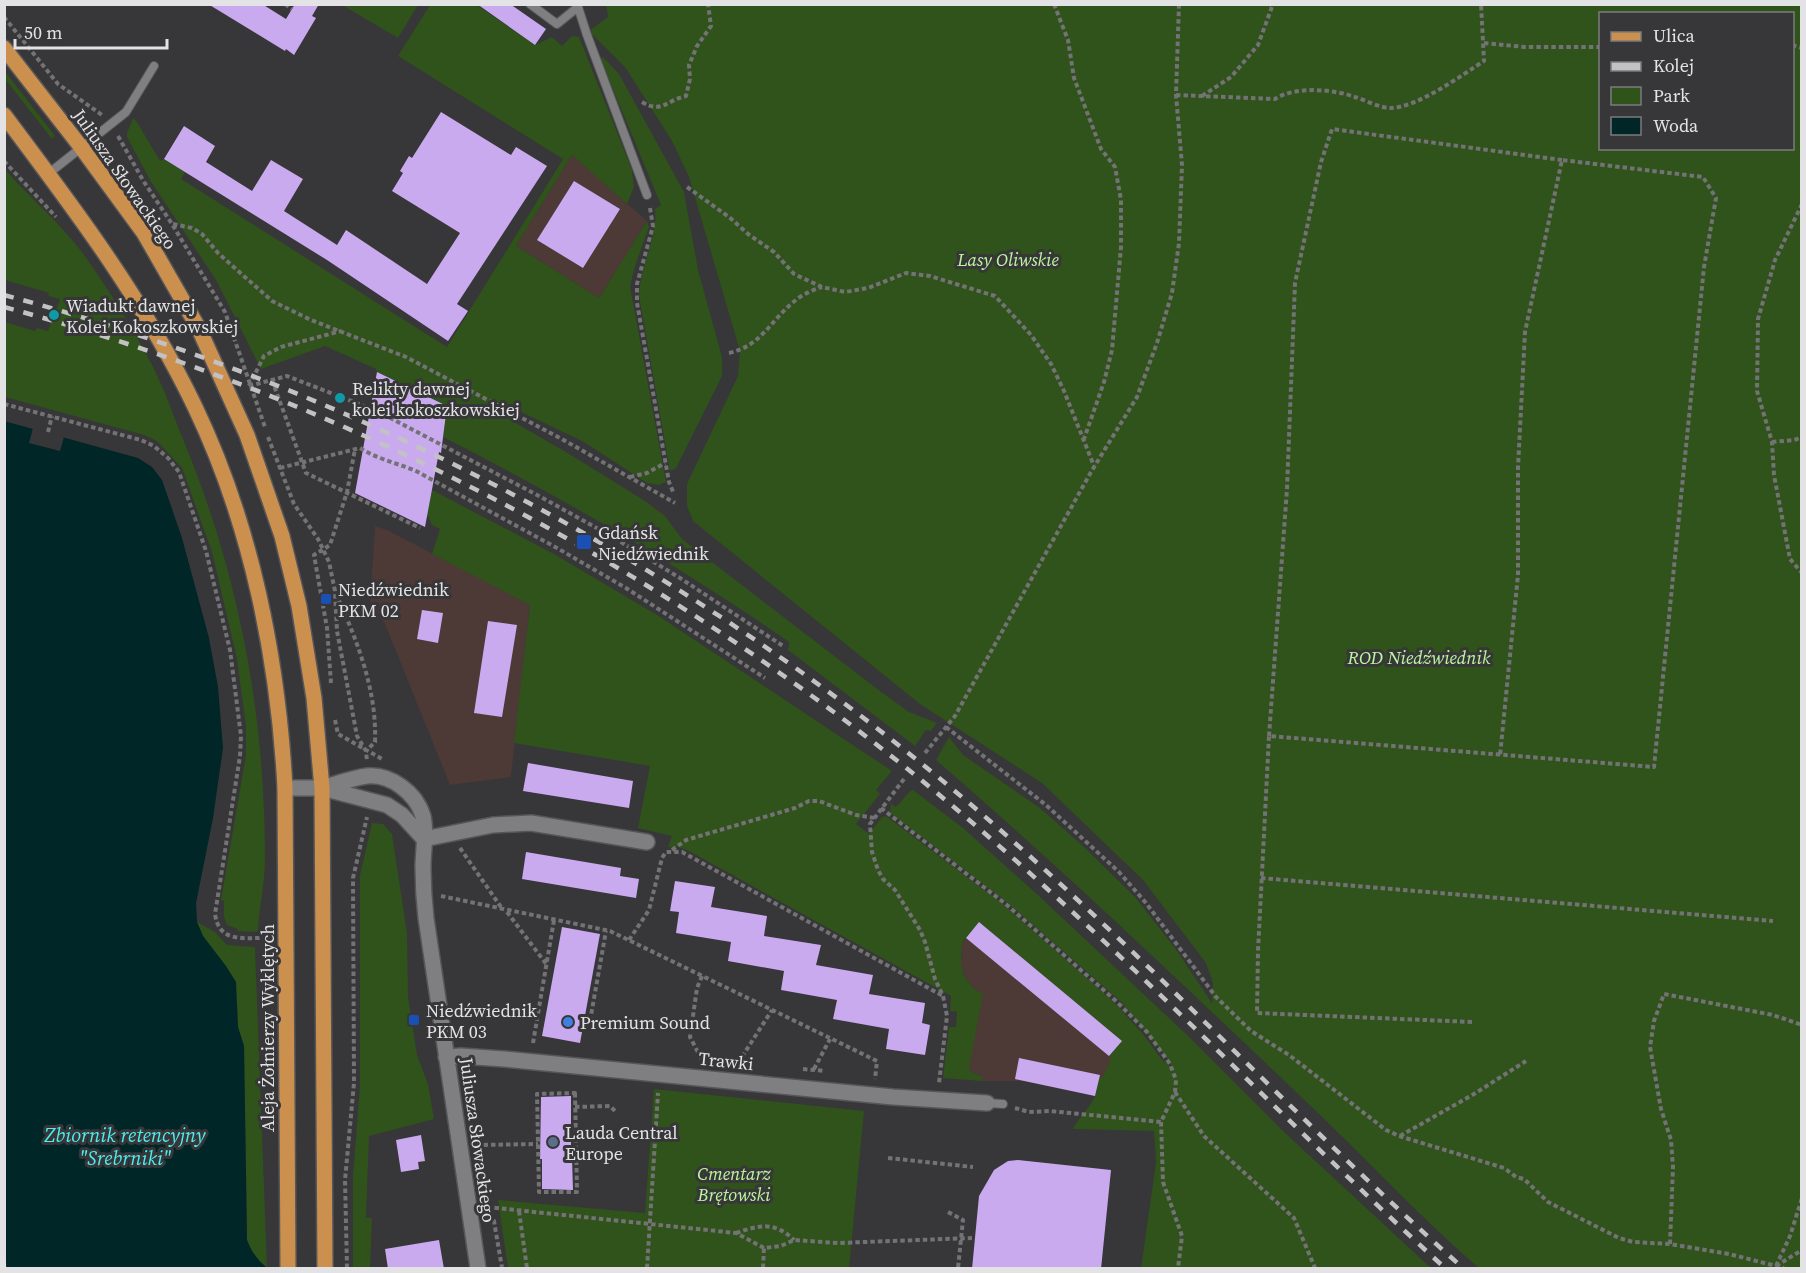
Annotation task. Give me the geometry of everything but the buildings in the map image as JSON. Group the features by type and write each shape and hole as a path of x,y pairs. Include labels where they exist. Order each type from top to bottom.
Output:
{"main road":[{"name":"Juliusza Słowackiego","path":"4,48 144,233 199,329 248,435 282,536 299,606 314,698 322,788"},
{"path":"4,115 130,291 195,407 228,487 268,634 285,788"},
{"name":"Aleja Żołnierzy Wyklętych","path":"285,788 288,1269"},
{"path":"322,788 326,1269"}],"street":[{"name":"Juliusza Słowackiego","path":"322,788 366,776 391,780 410,795 419,806 424,818 424,905 478,1269"},
{"name":"Juliusza Słowackiego","path":"285,788 322,788 387,805 402,815 424,839"},
{"path":"424,839 494,825 531,823 647,843"},
{"name":"Trawki","path":"446,1057 495,1058 892,1097 987,1103"}],"lane":[{"path":"530,4 557,24 578,6 586,35 647,195"},
{"path":"48,174 126,112 154,66"},
{"name":"Trawki","path":"987,1103 1003,1104"}],"path":[{"path":"285,4 292,9"},
{"path":"642,102 650,107 660,107 676,98 686,96 690,80 689,64 697,46 711,26 708,4"},
{"path":"1054,4 1068,40 1074,78 1101,149 1115,167 1121,200 1121,247 1112,350 1104,382 1084,440"},
{"path":"925,753 955,716 1095,466 1137,397 1157,343 1172,293 1179,243 1182,165 1176,95 1179,4"},
{"path":"1201,97 1231,78 1258,45 1273,4"},
{"path":"1176,95 1275,99 1285,93 1320,91 1348,95 1389,108 1407,104 1438,90 1484,61 1481,4"},
{"path":"1484,44 1525,47 1599,46"},
{"path":"1269,736 1654,767 1704,267 1716,198 1703,177 1332,129 1321,162 1295,283 1287,489 1269,736 1257,1013 1472,1022"},
{"path":"1500,756 1518,575 1518,467 1525,332 1562,160"},
{"path":"4,161 60,222"},
{"path":"687,187 774,252 794,274 822,286 845,292 868,288 906,273 930,276 995,296 1032,335 1051,364 1095,466"},
{"path":"647,195 653,226 637,284 637,303 665,463 674,494"},
{"path":"1802,204 1775,260 1758,319 1757,391 1772,442 1774,475 1790,560 1802,573"},
{"path":"172,224 192,228 202,234 218,253 272,302 406,357 560,438 675,503"},
{"path":"729,353 740,351 750,345 771,327 795,300 822,286"},
{"path":"342,331 281,346 264,356 249,386 287,376 377,411 620,541 783,646"},
{"path":"272,380 306,473 420,528"},
{"path":"4,404 141,440 154,446 168,458 178,472 206,551 230,650 241,736 240,756 215,914 216,923 231,937 264,938"},
{"path":"48,432 52,416"},
{"path":"1772,442 1802,437"},
{"path":"280,468 360,448 373,456 416,471 557,548 661,609 765,678"},
{"path":"332,691 327,628 314,555 330,545 346,492 355,449"},
{"path":"629,477 647,473 665,463"},
{"path":"366,751 375,742 376,722 371,690 351,626 335,591 337,631 357,736 366,751 366,761"},
{"path":"333,712 338,734 366,751"},
{"path":"946,727 1046,805 1119,872 1146,903 1216,997 1251,1031 1289,1055 1386,1130 1504,1168 1516,1177 1524,1179 1548,1202 1619,1238 1633,1242 1670,1244 1729,1254 1784,1269"},
{"path":"904,779 870,824 872,852 883,879 895,890 920,930 935,979 943,996 947,1016 939,1083"},
{"path":"629,940 649,910 662,858 666,852 686,840 795,808 809,801 819,801 856,815 874,818"},
{"path":"881,808 1007,905 1116,1001 1146,1032 1170,1064 1176,1080 1175,1092 1161,1122 1163,1182 1182,1236 1179,1269"},
{"path":"347,1269 345,1179 354,1083 353,878 367,817"},
{"path":"458,842 461,852 547,965"},
{"path":"671,851 682,852 943,996"},
{"path":"1262,878 1773,921"},
{"path":"440,896 606,931 629,940 877,1061"},
{"path":"534,1043 554,921"},
{"path":"590,1021 606,931"},
{"path":"702,976 690,1037 704,1063"},
{"path":"1670,1244 1673,1167 1671,1140 1661,1109 1650,1047 1654,1021 1664,994 1773,1015 1802,1025"},
{"path":"738,1064 772,1010"},
{"path":"814,1070 830,1039"},
{"path":"1399,1136 1474,1094 1526,1061"},
{"path":"1175,1092 1204,1136 1294,1218 1315,1269"},
{"path":"575,1093 577,1192 539,1192 538,1144 537,1094 575,1093"},
{"path":"647,1269 658,1093"},
{"path":"1003,1104 1029,1112 1050,1110 1161,1122"},
{"path":"575,1107 610,1106 615,1111"},
{"path":"475,1145 538,1144"},
{"path":"888,1158 973,1167"},
{"path":"1776,1266 1790,1236 1802,1198"},
{"path":"486,1208 736,1233 766,1225 785,1232 794,1240"},
{"path":"519,1211 527,1269"},
{"path":"948,1212 963,1220 958,1269"},
{"path":"488,1215 494,1221 502,1269"},
{"path":"736,1233 764,1248 781,1246 794,1240 838,1243 972,1238"},
{"path":"763,1269 764,1248"},
{"path":"1776,1266 1802,1250"}],"shaded area":[{"path":"572,155 647,221 599,298 516,246"},
{"path":"375,526 387,530 530,604 511,777 450,785 385,624 370,603"},
{"path":"979,922 1122,1041 1103,1078 1099,1077 1095,1096 1024,1081 982,1081 982,1076 971,1072 969,1068 973,988 964,975 961,962 962,943"}],"green space":[{"path":"606,4 1801,5 1801,1268 1479,1268 1130,935 936,760 949,737 963,755 1040,808 1135,897 1175,948 1212,1003 1213,983 1206,963 1143,880 1042,783 920,704 693,521 687,506 687,484 738,376 740,351 689,177 672,141 625,67 589,31 608,17"},
{"path":"342,5 418,5 398,38"},
{"path":"430,5 477,5 535,45 552,37 562,46 572,36 579,37 632,170 634,187 627,204 572,155 516,246 599,298 647,221 649,227 630,286 666,482 659,485 647,483 584,442 502,403 497,412 645,501 665,516 682,539 876,688 909,712 937,723 931,731 926,730 915,746 788,650 789,642 705,586 532,484 443,437 447,406 377,372 376,369 325,346 261,369 216,280 150,180 127,137 133,118 160,161 164,159 185,172 181,179 447,347 563,159 398,56"},
{"path":"603,57 619,74 684,192 698,270 722,357 722,376 676,468 670,471 639,296 642,274 654,231 655,209 661,205 600,58"},
{"path":"4,70 55,136 52,139 5,79"},
{"path":"4,168 75,243 121,310 157,376 203,490 234,593 254,697 264,804 265,859 258,932 238,931 227,925 224,917 224,901 221,900 246,755 246,727 237,659 212,552 182,468 157,441 144,435 5,397 5,322 35,331 37,328 48,331 60,299 48,296 49,293 5,280"},
{"path":"432,490 554,554 657,615 892,771 876,790 880,794 856,824 869,834 882,817 886,816 1004,905 1116,1004 1143,1034 1162,1060 1173,1068 1120,1001 1008,903 893,815 890,811 891,803 895,807 913,790 963,828 1186,1034 1283,1131 1431,1268 1141,1268 1156,1162 1154,1131 1073,1129 1093,1100 1099,1077 1103,1077 1111,1059 1109,1056 1121,1041 979,922 962,943 961,962 964,975 973,988 983,994 969,1068 971,1072 982,1076 982,1081 943,1078 949,1027 956,1027 957,1012 950,1011 951,996 689,851 678,847 668,847 672,836 638,828 650,766 514,743 530,605 432,554 440,529 432,525 427,514"},
{"path":"372,823 383,824 392,834 407,933 408,997 417,1055 428,1084 434,1119 369,1136 366,1218 372,1218 370,1268 353,1268 353,1177 360,1085 360,875"},
{"path":"197,922 215,932 227,945 255,947 267,1267 254,1256 247,1240 244,1046 238,1027 237,1006 213,950"},
{"name":"Cmentarz Brętowski","path":"654,1089 864,1111 849,1268 508,1268 498,1200 645,1213"}],"water":[{"name":"Zbiornik retencyjny \"Srebrniki\"","path":"4,421 138,458 152,467 162,480 182,538 209,638 218,687 223,748 213,818 196,903 197,922 203,936 236,982 238,1027 244,1046 247,1240 255,1256 267,1268 7,1268 4,1249"}],"pier":[{"path":"33,428 64,437 60,451 29,443"}],"railway":[{"path":"4,295 135,334 265,381 391,435 515,495 635,563 751,637 862,717 969,803 1033,859 1157,975 1339,1153 1463,1268"},
{"path":"4,307 139,348 272,397 401,453 527,517 650,587 768,665 881,748 1049,890 1445,1268"}],"place":[{"name":"Wiadukt dawnej Kolei Kokoszkowskiej","path":"54,315"},
{"name":"Relikty dawnej kolei kokoszkowskiej","path":"340,398"},
{"name":"Gdańsk Niedźwiednik","path":"584,542"},
{"name":"Niedźwiednik PKM 02","path":"326,599"},
{"name":"Niedźwiednik PKM 03","path":"414,1020"},
{"name":"Premium Sound","path":"568,1022"},
{"name":"Lauda Central Europe","path":"553,1142"}],"park label":[{"name":"Lasy Oliwskie","path":"1008,259"},
{"name":"ROD Niedźwiednik","path":"1419,657"}]}
